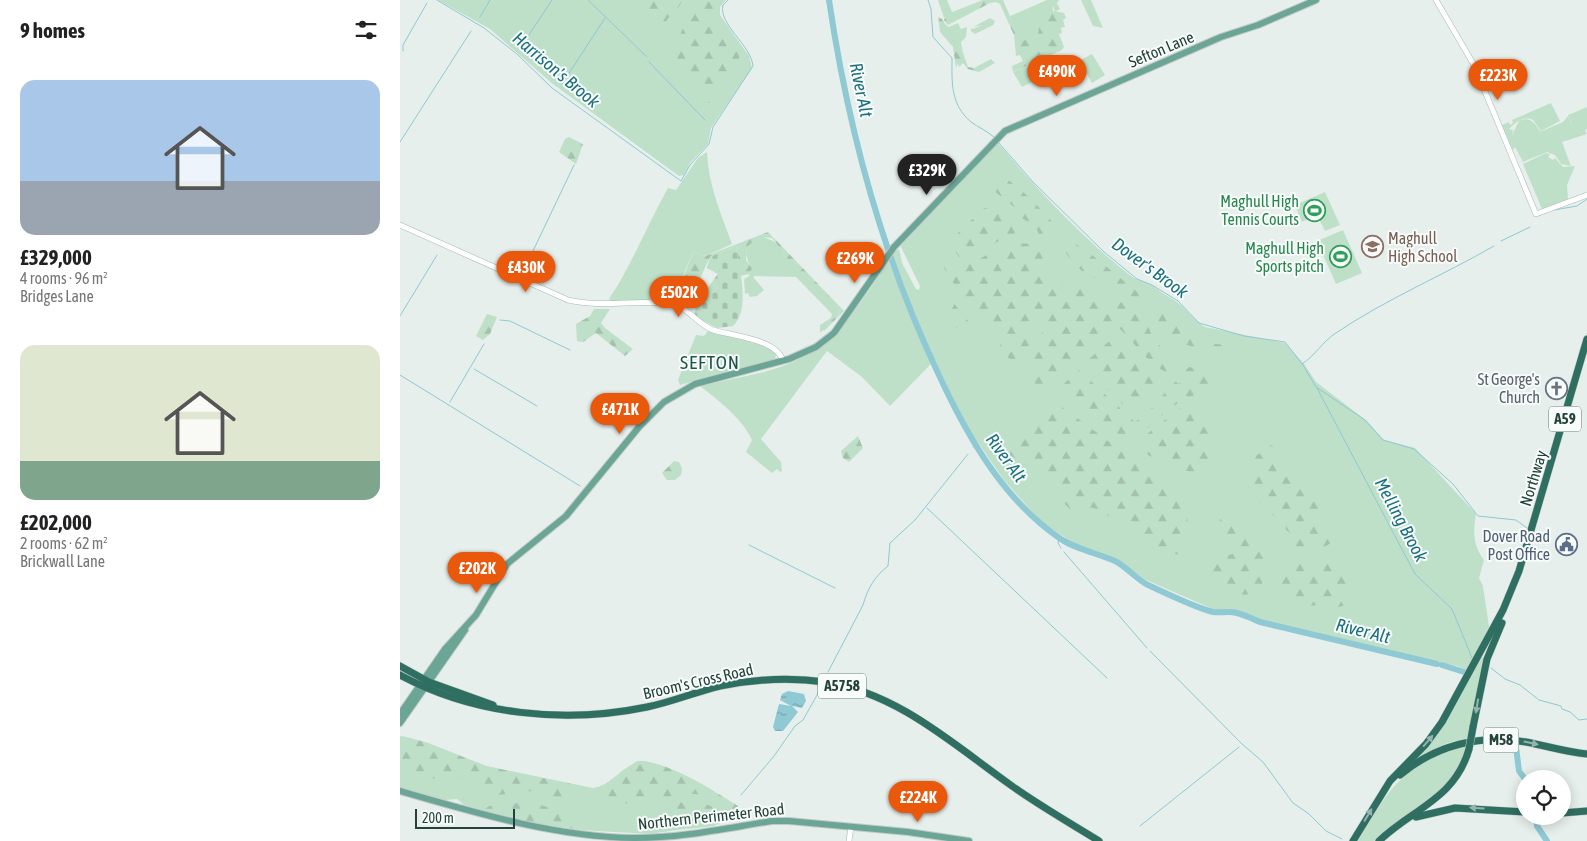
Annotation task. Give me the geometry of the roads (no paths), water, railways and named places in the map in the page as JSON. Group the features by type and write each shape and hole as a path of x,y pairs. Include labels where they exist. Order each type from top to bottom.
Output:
{"highway":[{"name":"Northway","path":"1384,790 1398,771 1434,735 1469,676 1500,616 1519,571 1587,339"},
{"name":"Northway","path":"1411,818 1447,789 1463,764 1469,749 1486,659 1524,568 1587,358"},
{"name":"Broom's Cross Road","path":"400,666 424,684"},
{"path":"400,671 424,684"},
{"name":"Broom's Cross Road","path":"400,676 498,707 544,715 598,714 648,707 720,686 758,680 793,679 837,684 876,697 908,712 1018,791 1099,841"},
{"name":"M58","path":"1384,790 1424,758 1447,747 1474,741 1518,741 1587,754"},
{"name":"A59","path":"1353,841 1384,790"},
{"path":"1411,818 1436,810 1455,808 1516,811"},
{"path":"1571,812 1587,811"},
{"name":"A59","path":"1385,841 1396,828 1411,818"},
{"path":"1379,841 1396,828"}],"main road":[{"name":"Sefton Lane","path":"424,684 488,598 507,564 566,516 654,410 678,392 695,384 786,360 816,347 834,333 894,247 995,140 1011,128 1221,37 1258,25 1316,0"},
{"path":"400,714 424,684"},
{"path":"400,723 424,684"},
{"name":"Northern Perimeter Road","path":"400,791 493,816 595,836 665,837 772,821 851,826 969,841"}],"street":[{"path":"1436,0 1475,68 1536,214 1587,195"},
{"path":"400,224 568,300 591,304 672,304 681,307 698,322 712,329 766,344 786,360"},
{"path":"849,841 851,826"}],"water":[{"path":"788,691 804,694 806,701 802,708 792,706 798,712 783,731 775,731 773,727 779,704 791,706 780,700 782,694"}],"waterway":[{"name":"Harrison's Brook","path":"437,0 484,28 517,54 552,88 681,181 690,165 709,144 713,127 753,66 747,50 725,20 723,5 728,0"},
{"path":"480,17 490,0"},
{"path":"525,41 552,0"},
{"path":"588,0 647,57"},
{"name":"River Alt","path":"829,0 846,96 857,144 884,237 900,283 938,373 961,419 988,463 1020,504 1064,541 1115,561 1148,585 1198,607 1213,612 1237,613 1260,622 1437,664"},
{"name":"Dover's Brook","path":"928,0 931,9 933,37 952,58 954,92 959,108 971,122 994,137"},
{"path":"403,51 403,45 427,3"},
{"path":"562,84 605,18"},
{"path":"400,142 471,31"},
{"path":"649,62 705,120"},
{"name":"Dover's Brook","path":"998,142 1033,182 1103,251 1137,279 1152,285 1178,301 1199,323 1244,336 1285,342 1303,365 1316,387 1365,420 1383,440 1414,449 1453,484 1478,516 1516,520 1527,528"},
{"path":"522,274 574,165"},
{"path":"1554,210 1577,206 1587,199"},
{"path":"1501,241 1530,227"},
{"path":"1302,364 1331,336 1355,321 1394,298 1494,246"},
{"path":"400,316 437,255"},
{"path":"500,320 510,321 570,350"},
{"path":"450,402 484,344"},
{"path":"474,369 537,406"},
{"path":"400,375 580,486"},
{"name":"Melling Brook","path":"1317,388 1415,574 1452,609 1472,658"},
{"path":"828,672 863,605 872,583 888,566 890,543 915,520 968,454"},
{"path":"927,508 1107,678"},
{"path":"1059,538 1058,543 1061,548"},
{"path":"749,545 835,588"},
{"path":"1064,552 1147,648"},
{"path":"1150,651 1242,744 1263,762 1293,803 1309,814 1326,831 1342,839"},
{"name":"River Alt","path":"1442,665 1464,672"},
{"name":"Melling Brook","path":"1491,668 1505,679 1520,685 1539,700 1561,706 1562,709 1570,712 1579,720 1587,719"},
{"path":"741,795 774,756 795,726 803,720 821,688"},
{"path":"1140,826 1239,747"},
{"name":"River Alt","path":"1516,747 1519,770"},
{"name":"River Alt","path":"1537,825 1547,841"}],"place":[{"name":"Maghull High Tennis Courts","path":"1315,210"},
{"name":"Maghull High School","path":"1372,247"},
{"name":"Maghull High Sports pitch","path":"1340,257"},
{"name":"St George's Church","path":"1556,388"},
{"name":"Dover Road Post Office","path":"1566,545"}],"district":[{"name":"SEFTON","path":"710,362"}]}
